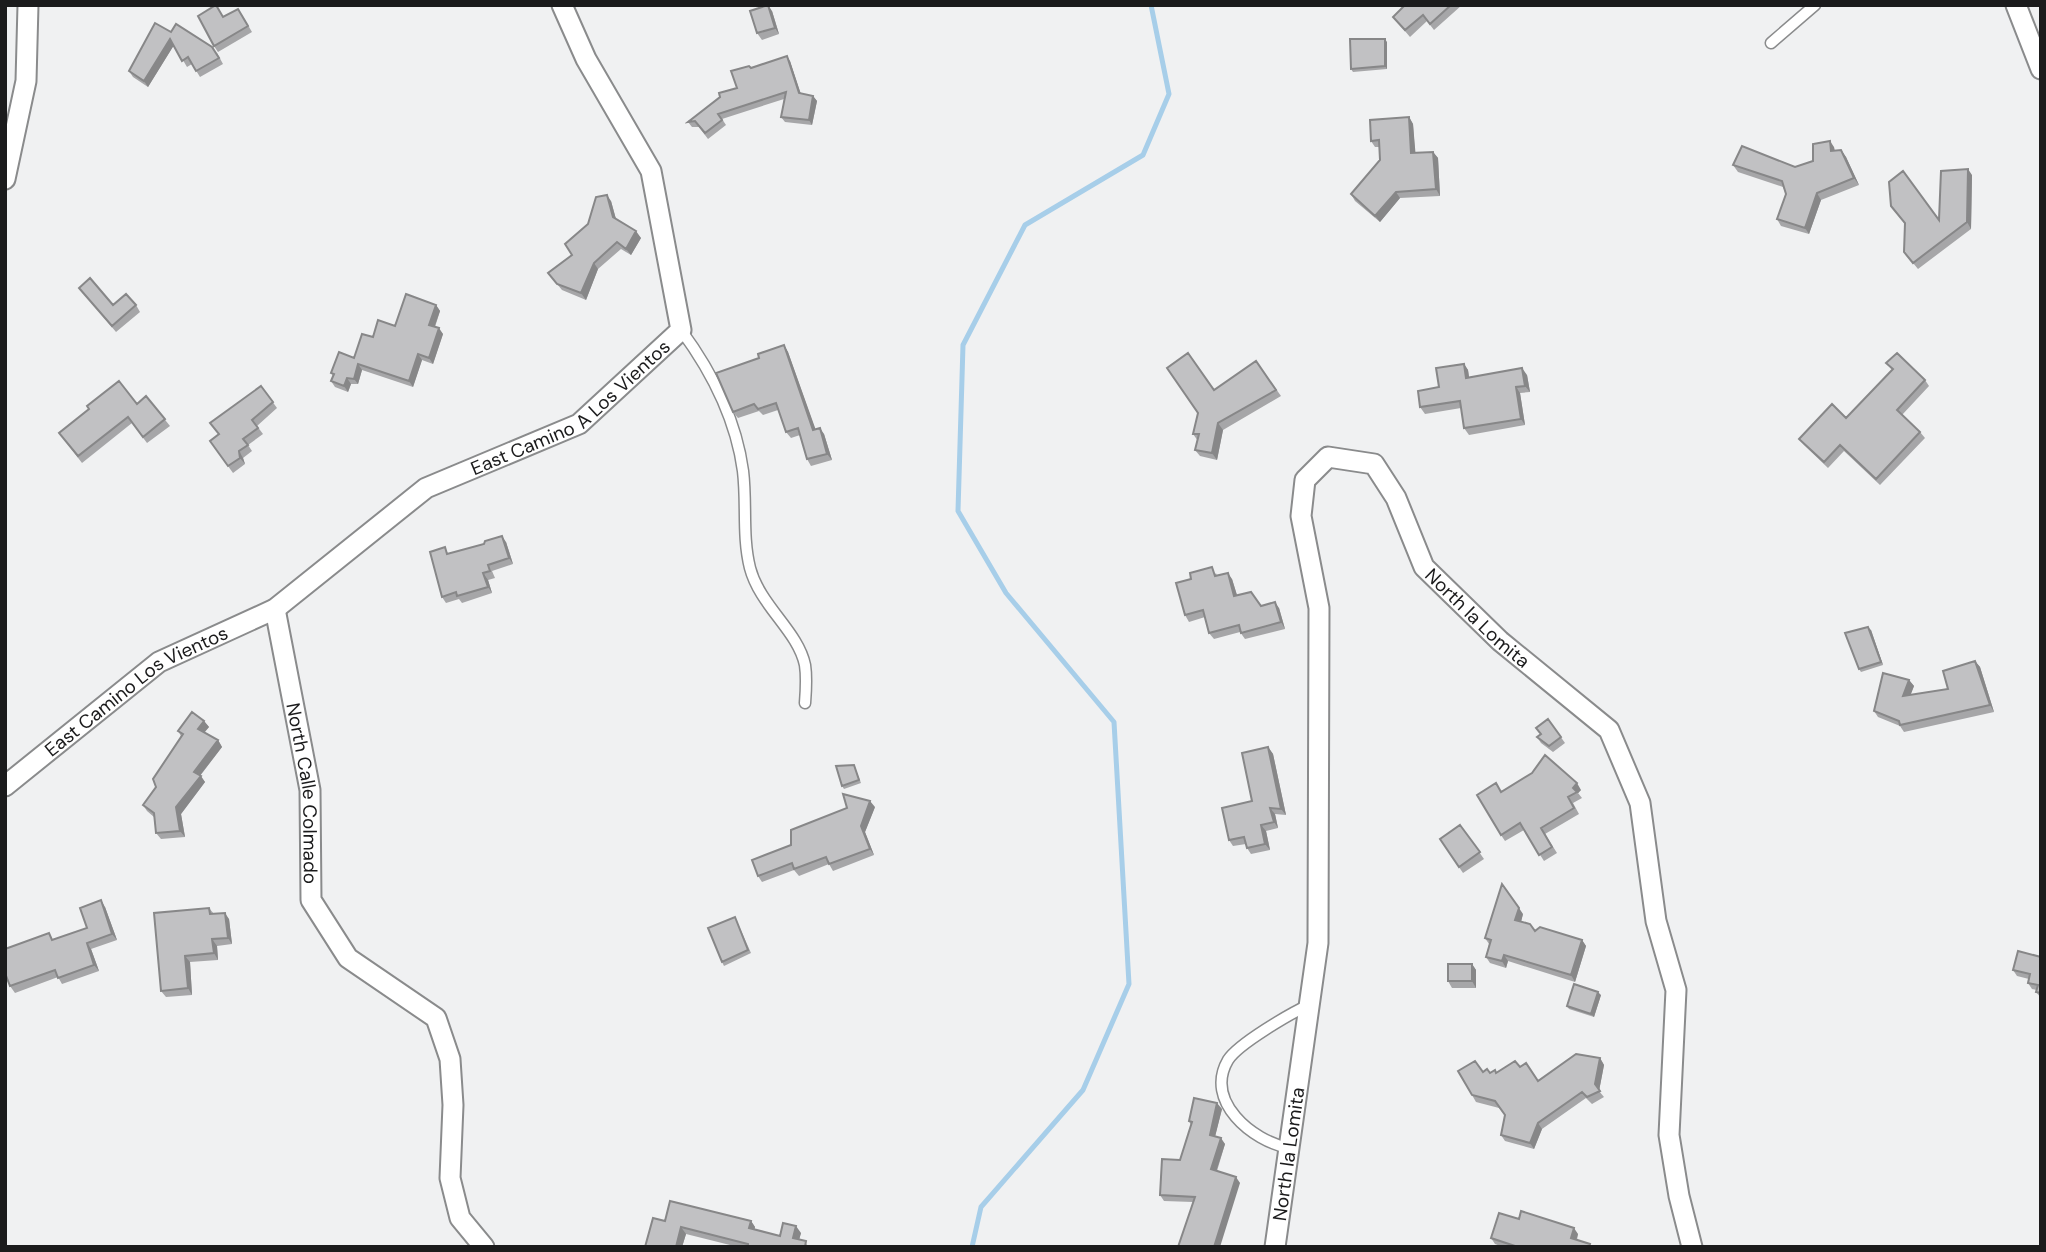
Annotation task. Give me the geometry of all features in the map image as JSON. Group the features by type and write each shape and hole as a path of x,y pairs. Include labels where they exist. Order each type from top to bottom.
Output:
{"street":[{"path":"5,179 26,81 29,5"},
{"name":"East Camino A Los Vientos","path":"275,609 426,488 579,424 681,330 651,171 586,59 562,5"},
{"path":"2016,5 2041,69"},
{"name":"North la Lomita","path":"1275,1247 1318,943 1319,608 1301,516 1306,480 1328,457 1374,464 1396,498 1424,567 1500,641 1609,730 1640,803 1656,921 1676,990 1670,1135 1679,1196 1692,1247"},
{"name":"East Camino Los Vientos","path":"5,786 159,662 275,609"},
{"name":"North Calle Colmado","path":"275,609 310,790 311,900 348,958 436,1018 450,1059 453,1105 450,1178 460,1218 484,1247"}],"lane":[{"path":"1771,43 1815,5"},
{"path":"681,330 703,359 737,441 743,473 745,539 750,569 760,595 797,646 804,663 805,703"},
{"path":"1289,1149 1273,1146 1251,1133 1234,1116 1224,1096 1222,1078 1229,1058 1283,1017 1310,1005"}],"building":[{"path":"216,5 223,17 238,9 248,26 214,46 198,16"},
{"path":"768,5 775,28 757,33 750,11"},
{"path":"1405,5 1451,5 1430,24 1423,15 1405,30 1393,17"},
{"path":"155,23 171,32 176,24 212,47 219,58 196,71 188,57 182,61 170,39 144,81 129,71"},
{"path":"1350,39 1385,39 1385,66 1351,69"},
{"path":"787,56 799,93 813,96 809,120 781,117 786,92 718,114 722,120 705,133 695,121 688,122 720,97 719,93 737,88 731,71 749,66 751,68"},
{"path":"1409,117 1411,153 1433,152 1436,189 1396,192 1375,216 1351,194 1380,160 1379,140 1371,141 1370,120"},
{"path":"1830,141 1831,151 1841,150 1854,178 1817,193 1805,228 1777,219 1786,194 1782,181 1733,165 1742,146 1795,167 1813,161 1813,144"},
{"path":"1968,169 1967,222 1913,263 1904,252 1905,223 1891,206 1889,182 1903,171 1939,220 1941,171"},
{"path":"607,195 613,217 636,231 626,249 617,242 594,263 581,293 557,284 548,273 572,255 565,244 588,224 596,197"},
{"path":"90,278 113,305 126,294 136,305 112,326 79,288"},
{"path":"406,294 436,305 429,325 439,328 429,358 418,354 409,381 358,364 354,379 347,378 344,386 331,381 334,374 331,373 339,352 354,358 362,334 373,337 378,320 395,326"},
{"path":"784,345 813,430 820,428 827,454 807,459 798,428 786,432 776,403 758,409 754,404 733,412 716,373 759,358 758,354"},
{"path":"1188,353 1214,390 1256,361 1276,390 1218,423 1212,453 1195,450 1199,434 1193,434 1198,413 1167,368"},
{"path":"1897,353 1925,380 1897,410 1920,432 1876,479 1840,445 1824,462 1799,439 1832,404 1846,418 1893,369 1886,363"},
{"path":"1464,364 1466,378 1522,368 1525,386 1516,387 1521,419 1464,428 1460,401 1420,407 1418,391 1439,387 1436,368"},
{"path":"119,381 137,404 146,396 165,419 143,437 128,417 78,456 59,433"},
{"path":"261,386 273,402 252,420 258,428 243,439 248,445 239,451 240,458 228,466 210,441 219,434 210,423"},
{"path":"502,536 509,558 488,565 490,571 483,573 488,587 457,596 456,592 442,597 430,552 445,547 447,554"},
{"path":"1212,567 1215,576 1228,573 1234,596 1251,592 1261,606 1275,602 1281,622 1241,633 1239,625 1209,633 1203,610 1185,615 1176,583 1191,579 1190,573"},
{"path":"1868,627 1881,662 1859,669 1845,633"},
{"path":"1975,661 1990,705 1900,725 1899,721 1874,711 1883,673 1909,680 1903,696 1948,689 1943,671"},
{"path":"192,712 204,721 198,729 218,740 194,772 201,776 176,807 180,831 156,833 154,813 143,805 156,787 153,779 183,734 178,731"},
{"path":"1548,719 1561,737 1549,746 1537,737 1541,734 1536,728"},
{"path":"1268,747 1281,809 1270,808 1274,822 1261,825 1265,844 1247,848 1244,837 1229,840 1222,808 1252,801 1242,753"},
{"path":"1545,755 1577,783 1573,788 1577,792 1568,797 1574,808 1541,828 1552,847 1539,855 1520,823 1501,835 1477,795 1496,783 1501,792 1532,773"},
{"path":"854,765 859,780 842,786 836,766"},
{"path":"843,794 870,801 861,826 870,849 829,864 826,857 794,869 792,863 758,876 752,860 791,845 791,830 847,808"},
{"path":"1460,825 1480,852 1459,867 1440,839"},
{"path":"1502,884 1519,908 1515,920 1530,924 1535,931 1540,927 1582,940 1571,975 1504,955 1502,961 1486,957 1491,940 1485,938"},
{"path":"101,900 112,934 87,943 94,965 58,978 55,970 10,986 5,973 5,949 49,933 52,940 87,928 80,908"},
{"path":"209,908 210,914 225,913 228,938 212,939 214,953 185,956 188,988 161,991 154,913"},
{"path":"735,917 748,950 722,962 708,928"},
{"path":"2018,951 2041,957 2041,993 2036,992 2038,985 2028,983 2030,974 2013,970"},
{"path":"1448,964 1472,964 1472,981 1448,981"},
{"path":"1574,984 1598,992 1591,1014 1567,1006"},
{"path":"1576,1054 1600,1058 1595,1084 1600,1091 1587,1097 1582,1092 1538,1123 1530,1143 1501,1135 1505,1115 1495,1101 1472,1095 1458,1071 1475,1061 1483,1072 1487,1069 1490,1073 1495,1070 1496,1073 1515,1061 1520,1067 1526,1063 1538,1081"},
{"path":"1194,1098 1217,1103 1210,1135 1221,1138 1211,1169 1236,1177 1214,1247 1178,1247 1195,1197 1160,1195 1162,1159 1180,1160 1192,1122 1189,1121"},
{"path":"670,1201 751,1221 749,1228 780,1236 783,1223 796,1226 793,1238 806,1241 805,1247 748,1247 748,1244 681,1227 676,1247 645,1247 653,1218 665,1221"},
{"path":"1521,1211 1574,1228 1571,1238 1590,1244 1589,1247 1518,1247 1491,1238 1499,1213 1519,1219"}],"waterway":[{"path":"972,1247 981,1207 1083,1090 1129,984 1114,722 1006,593 958,511 963,345 1025,225 1143,155 1169,94 1151,5"}]}
